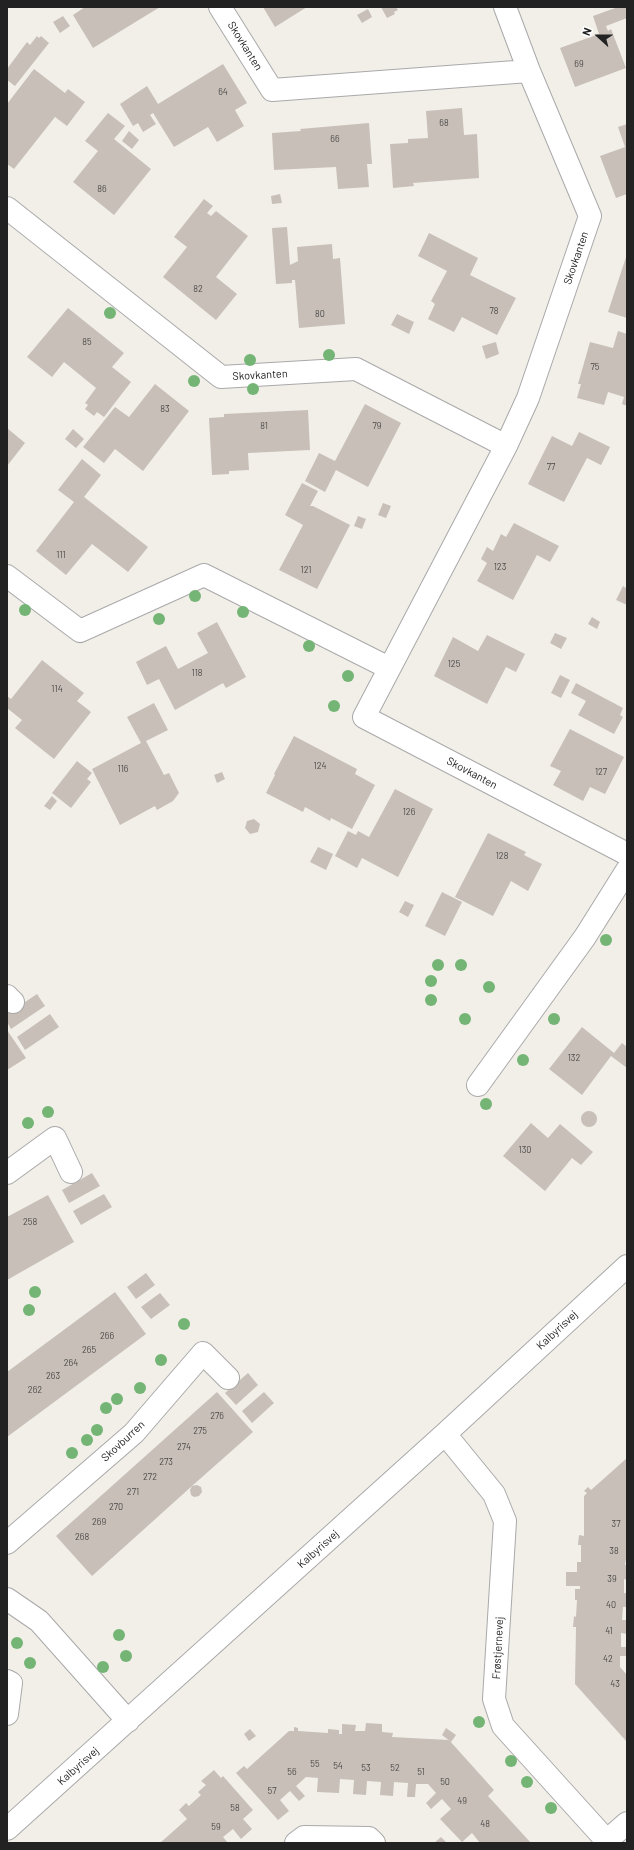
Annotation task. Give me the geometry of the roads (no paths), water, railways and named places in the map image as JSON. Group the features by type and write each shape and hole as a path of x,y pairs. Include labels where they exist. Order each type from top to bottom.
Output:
{"street":[{"name":"Skovkanten","path":"220,7 272,90 529,71"},
{"name":"Skovkanten","path":"505,7 529,71 590,216 528,398 506,446 364,717 627,854"},
{"name":"Skovkanten","path":"7,208 221,377 356,369 506,446"},
{"path":"7,576 80,631 204,575 389,668"},
{"path":"478,1085 585,937 627,870"},
{"path":"7,1173 55,1138 71,1172"},
{"name":"Kalbyrisvej","path":"7,1829 445,1434 627,1266"},
{"name":"Skovburren","path":"7,1543 134,1433 203,1353 228,1378"},
{"name":"Frøstjernevej","path":"445,1434 494,1494 505,1522 494,1699 503,1726 606,1842 627,1823"},
{"path":"7,1599 39,1622 128,1721"},
{"path":"7,1681 11,1683 7,1714"},
{"path":"296,1843 304,1836 370,1838 374,1843"}]}
